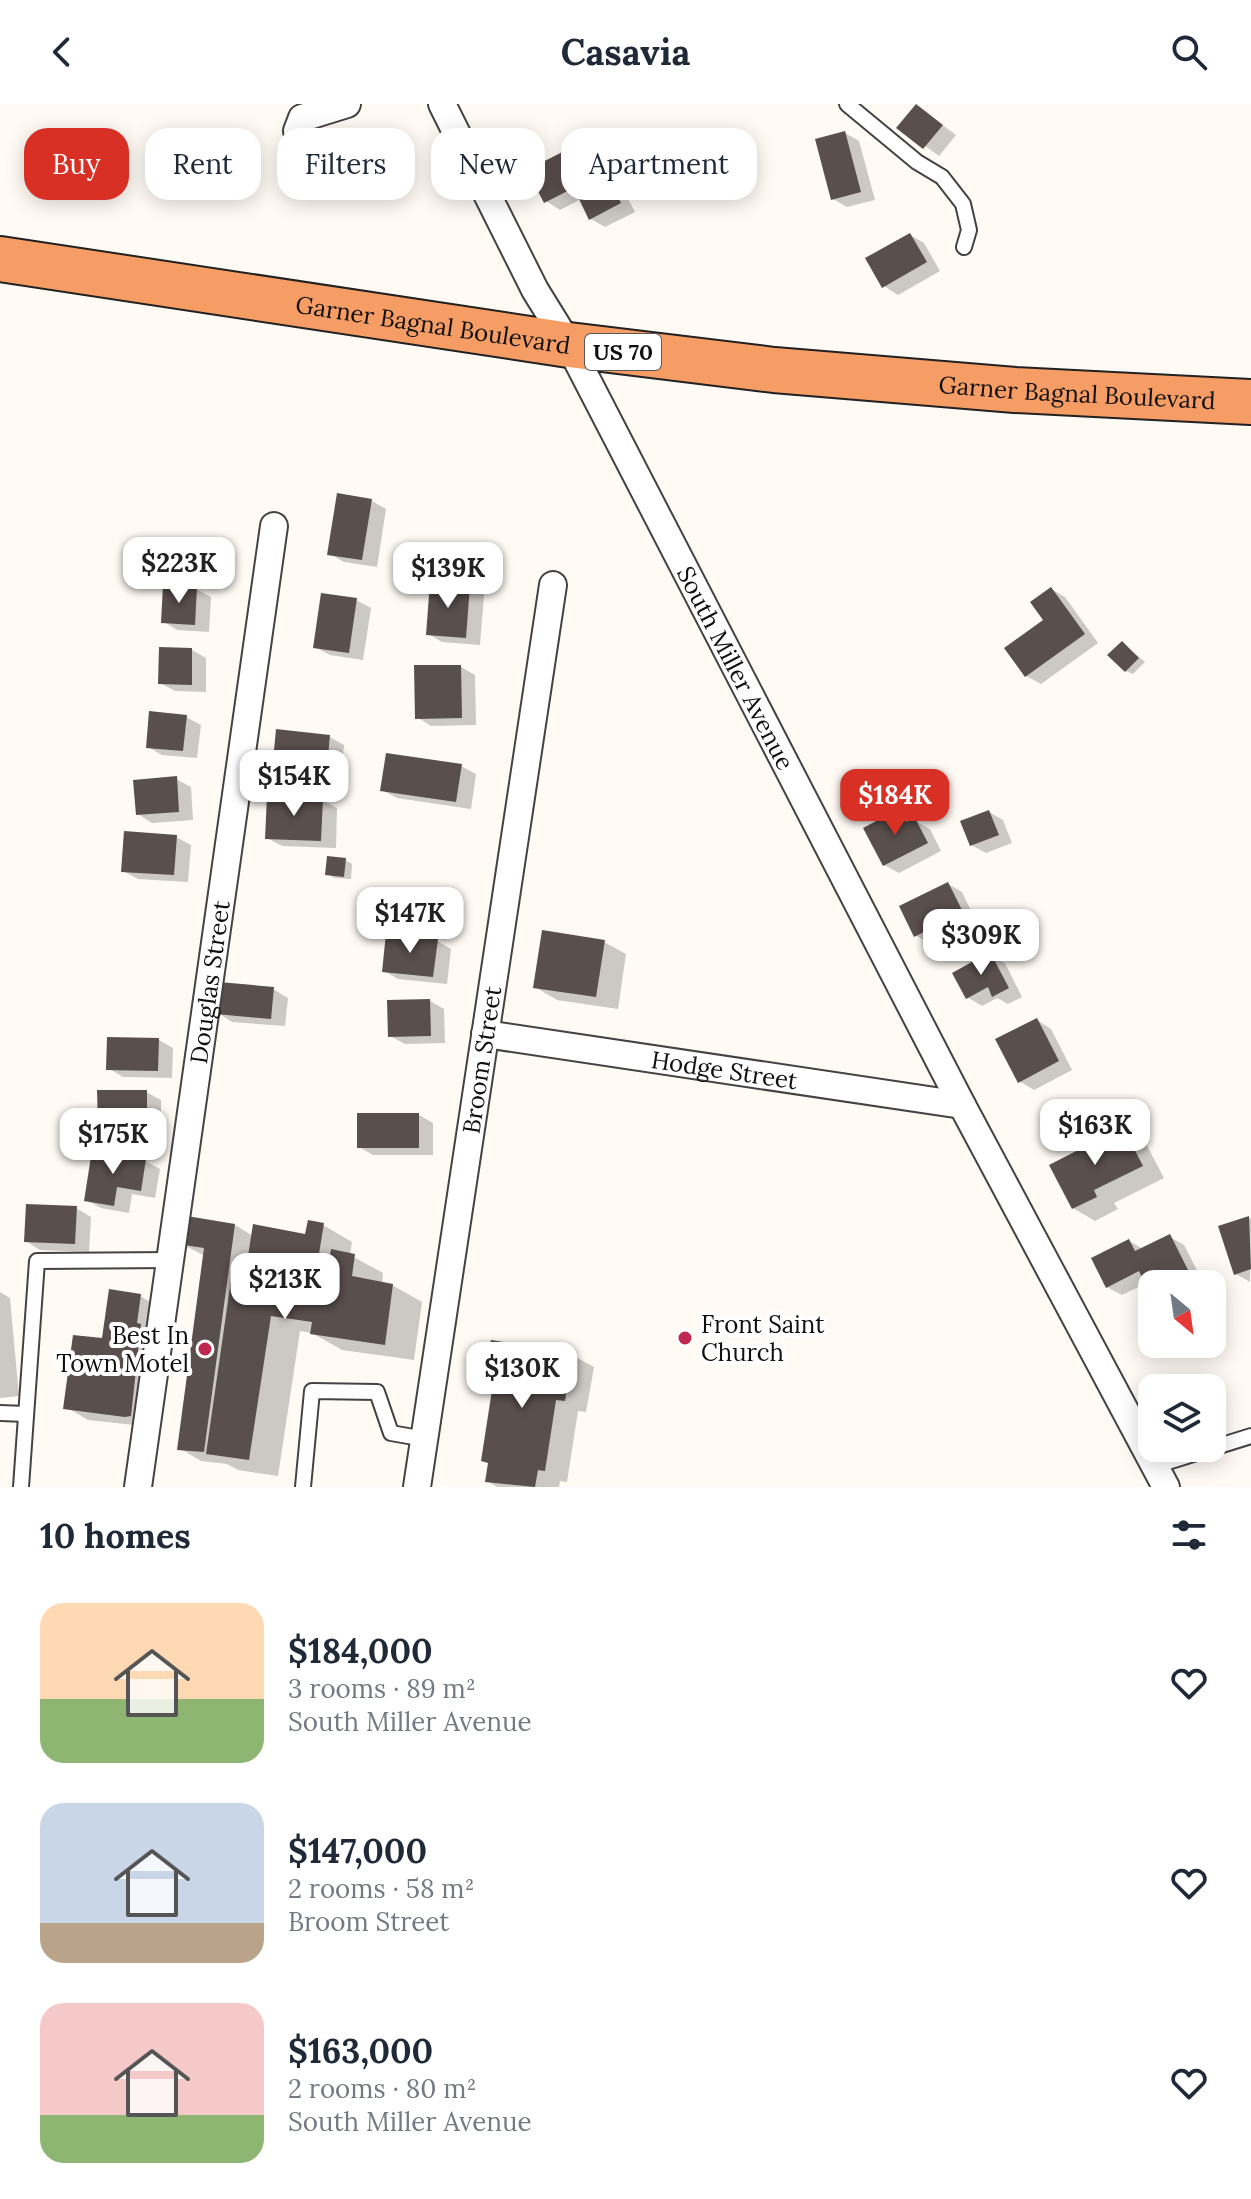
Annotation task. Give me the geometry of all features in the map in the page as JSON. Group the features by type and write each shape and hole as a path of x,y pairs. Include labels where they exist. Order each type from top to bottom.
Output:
{"highway":[{"name":"Garner Bagnal Boulevard","path":"0,259 569,345 774,370 1000,389 1251,402"}],"street":[{"path":"298,128 302,118 347,104"},
{"name":"South Miller Avenue","path":"442,104 535,290 569,345 962,1105 1160,1476"},
{"name":"Douglas Street","path":"138,1487 274,526"},
{"name":"Broom Street","path":"417,1487 553,585"},
{"name":"Hodge Street","path":"485,1034 962,1105"}],"lane":[{"path":"847,104 917,162 942,177 963,204 969,230 964,247"},
{"path":"21,1487 37,1261 170,1260"},
{"path":"303,1487 312,1391 377,1392 391,1433 425,1439"},
{"path":"0,1413 26,1414"},
{"path":"1160,1476 1251,1436"}],"building":[{"path":"916,104 943,125 923,149 896,128"},
{"path":"845,131 861,192 831,200 815,139"},
{"path":"561,153 561,194 544,203 542,200 545,200 545,161"},
{"path":"579,200 620,200 621,203 589,220"},
{"path":"910,233 927,262 882,288 865,258"},
{"path":"337,493 372,499 362,560 327,555"},
{"path":"430,582 470,585 466,638 426,635"},
{"path":"163,585 197,587 195,625 161,623"},
{"path":"1051,587 1085,634 1025,677 1004,648 1043,620 1030,602"},
{"path":"321,593 357,598 349,653 313,648"},
{"path":"1122,641 1139,658 1125,672 1107,655"},
{"path":"159,647 192,648 192,685 158,684"},
{"path":"414,665 461,665 462,718 415,719"},
{"path":"149,711 187,715 183,751 146,748"},
{"path":"276,729 330,735 326,777 272,772"},
{"path":"386,753 462,764 456,802 380,791"},
{"path":"177,776 179,812 136,815 133,780"},
{"path":"267,796 323,798 321,841 265,839"},
{"path":"899,809 906,822 915,818 928,843 883,866 863,828"},
{"path":"989,810 999,835 970,846 960,821"},
{"path":"124,831 177,835 174,875 121,872"},
{"path":"327,856 346,858 344,877 325,875"},
{"path":"948,882 963,912 914,937 899,906"},
{"path":"542,930 605,940 596,997 533,988"},
{"path":"386,933 438,939 433,977 382,972"},
{"path":"990,952 1009,988 992,997 988,987 966,999 952,973"},
{"path":"219,982 274,987 271,1019 216,1014"},
{"path":"430,999 431,1036 388,1037 387,1000"},
{"path":"1037,1018 1059,1061 1018,1083 995,1039"},
{"path":"107,1037 159,1038 158,1071 106,1070"},
{"path":"97,1090 147,1090 147,1127 98,1127"},
{"path":"357,1113 419,1113 419,1148 357,1148"},
{"path":"1123,1127 1143,1166 1094,1190 1097,1197 1072,1209 1049,1165"},
{"path":"92,1150 146,1159 141,1191 117,1187 114,1206 84,1201"},
{"path":"26,1204 77,1206 75,1244 24,1242"},
{"name":"Best In Town Motel","path":"181,1215 235,1224 204,1452 177,1450 204,1248 178,1244"},
{"path":"1249,1216 1251,1269 1234,1275 1218,1226"},
{"path":"308,1220 324,1223 316,1272 327,1273 331,1249 355,1254 352,1276 393,1284 385,1345 310,1334 312,1322 271,1316 249,1460 206,1454 234,1259 300,1269 301,1264 248,1256 253,1224 305,1234"},
{"path":"1170,1234 1188,1270 1138,1270 1106,1288 1091,1258 1129,1239 1135,1251"},
{"path":"109,1289 141,1294 137,1323 141,1324 131,1416 125,1417 63,1409 73,1335 102,1338"},
{"path":"491,1340 572,1353 565,1401 556,1400 545,1471 538,1470 535,1487 485,1482 488,1463 481,1461 492,1390 482,1388"}],"place":[{"name":"Front Saint Church","path":"685,1338"},
{"name":"Best In Town Motel","path":"205,1349"}]}
